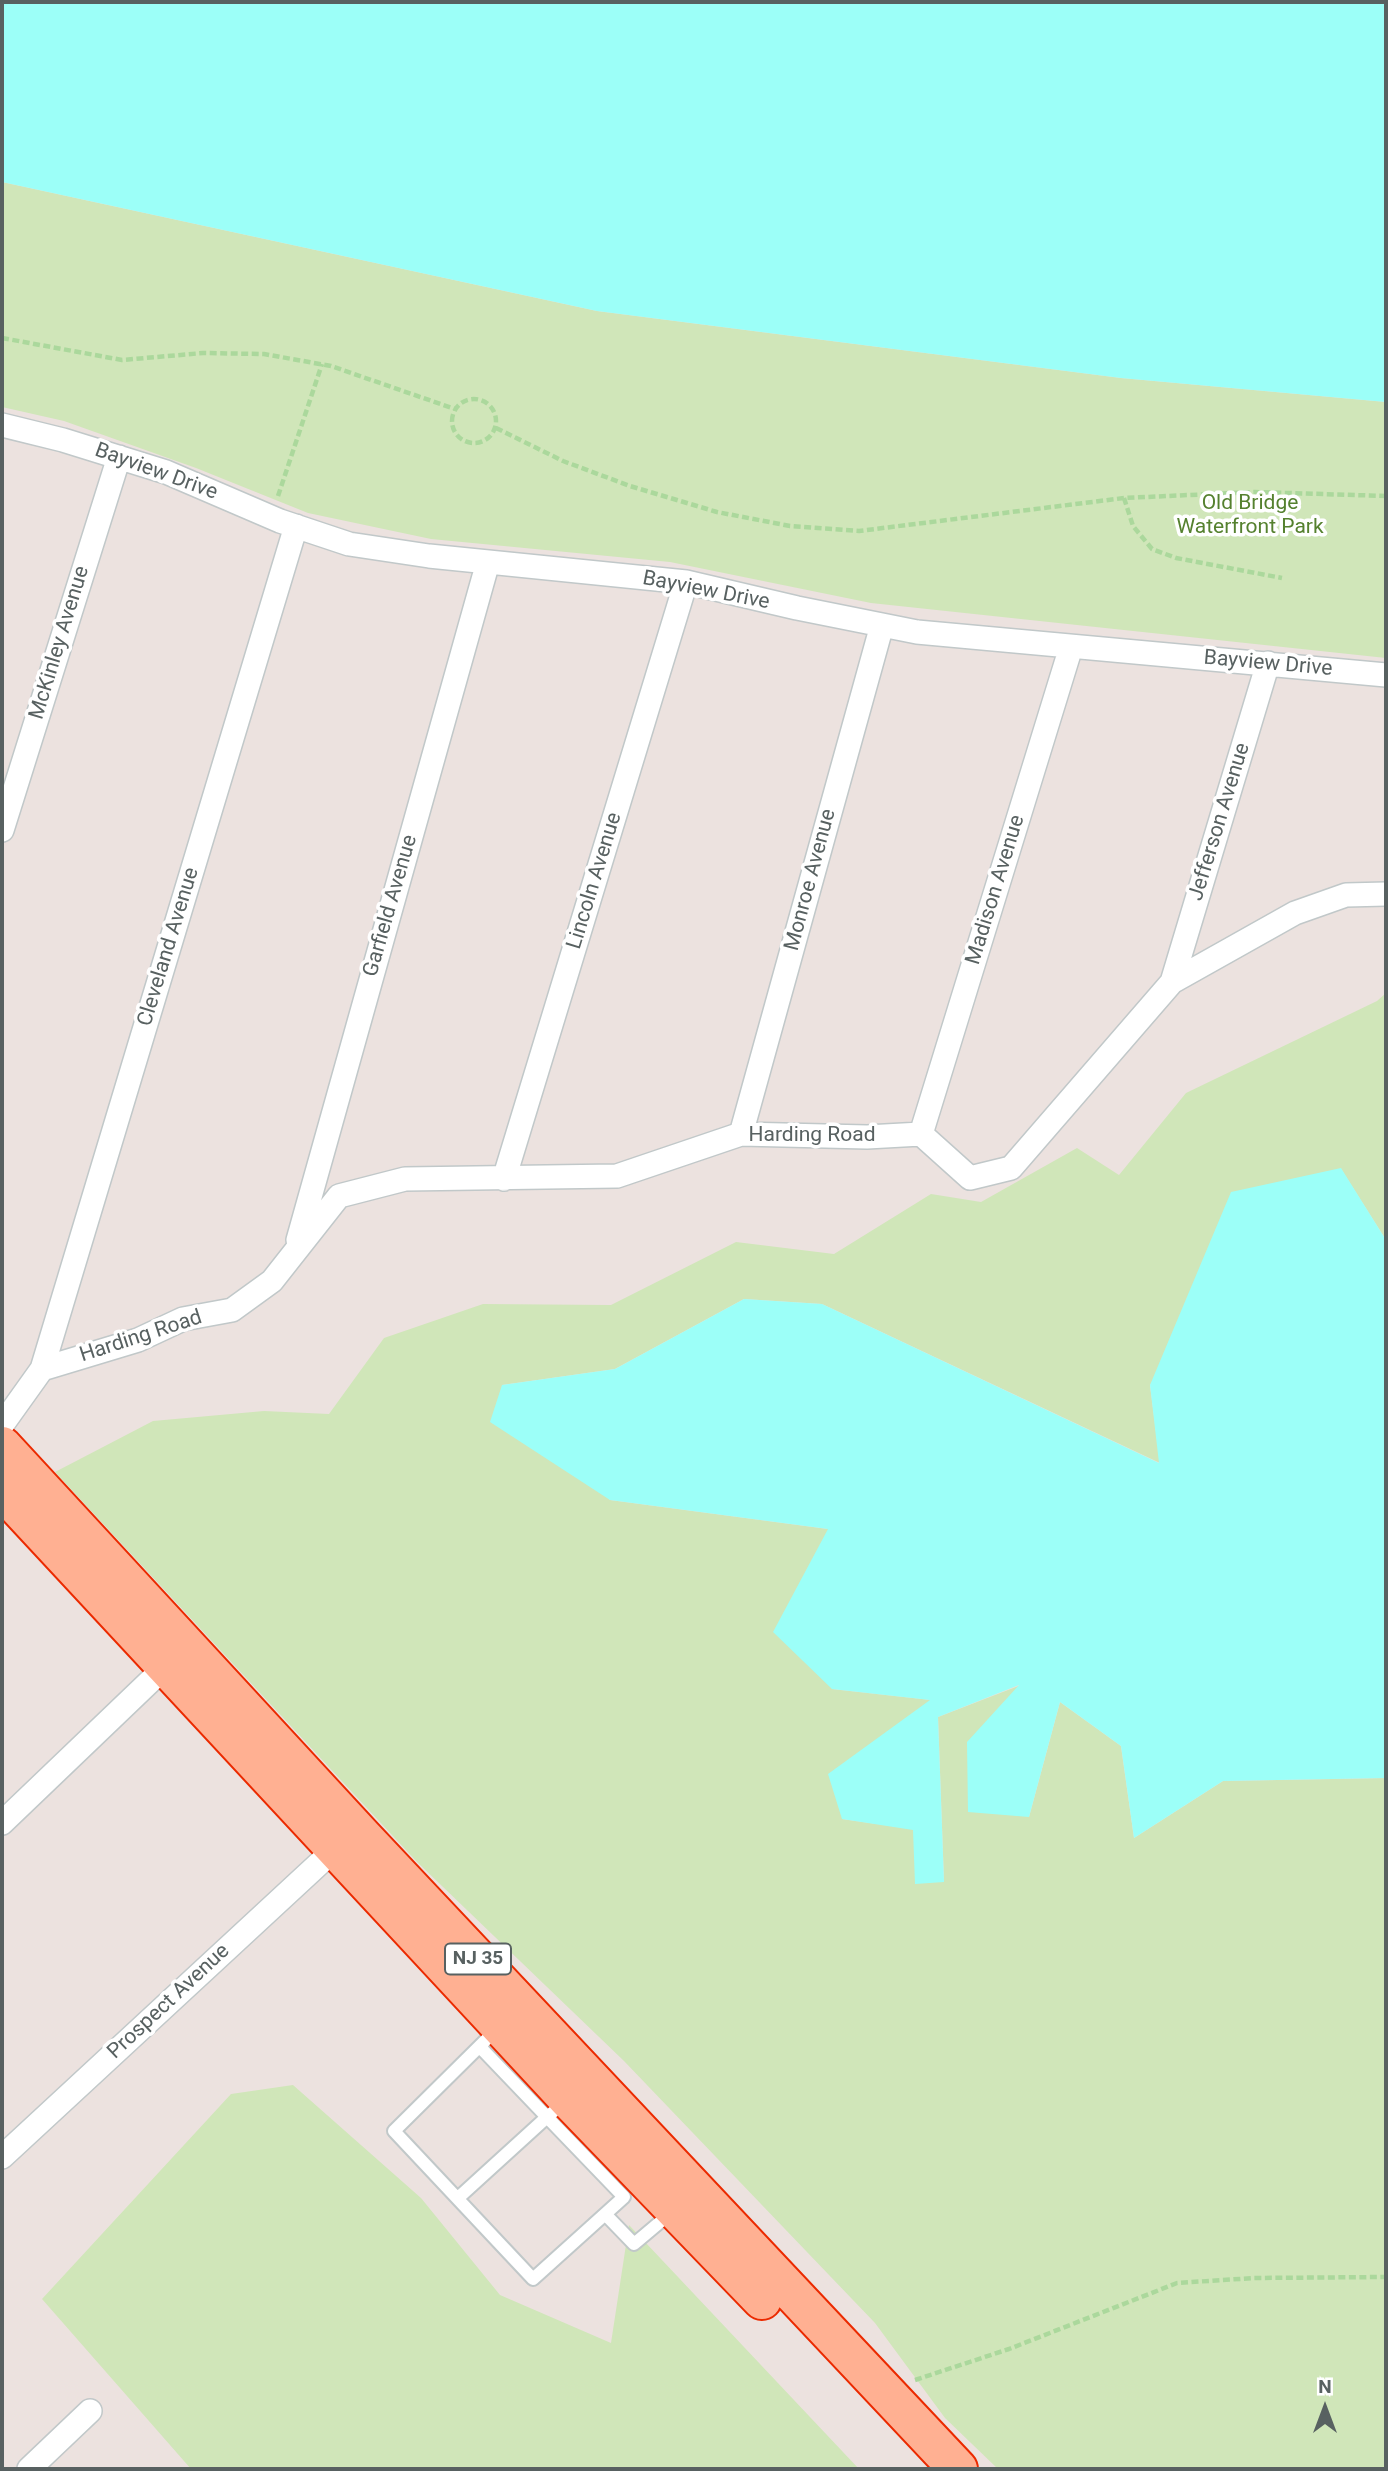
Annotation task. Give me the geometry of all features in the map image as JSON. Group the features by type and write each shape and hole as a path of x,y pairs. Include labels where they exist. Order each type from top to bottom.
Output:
{"highway":[{"name":"NJ 35","path":"2,1446 362,1836 958,2469"},
{"name":"NJ 35","path":"2,1490 336,1848 490,2037 634,2187 675,2209 923,2469"}],"street":[{"name":"Bayview Drive","path":"2,425 62,440 166,472 296,526 349,544 488,562 686,582 917,632 1386,675"},
{"name":"McKinley Avenue","path":"2,830 119,457"},
{"name":"Cleveland Avenue","path":"42,1369 296,526"},
{"name":"Garfield Avenue","path":"295,1250 488,562"},
{"name":"Lincoln Avenue","path":"504,1179 686,582"},
{"name":"Monroe Avenue","path":"741,1135 881,625"},
{"name":"Madison Avenue","path":"921,1134 1071,647"},
{"name":"Jefferson Avenue","path":"1172,982 1268,663"},
{"path":"921,1134 970,1178 1011,1168 1172,982 1295,913 1346,895 1386,894"},
{"name":"Harding Road","path":"42,1369 138,1340 183,1319 232,1310 272,1281 339,1196 405,1179 617,1176 741,1135 867,1137 921,1134"},
{"path":"2,1425 42,1369"},
{"path":"2,1822 165,1667"},
{"name":"Prospect Avenue","path":"2,2157 336,1848"},
{"path":"29,2469 90,2411"}],"lane":[{"path":"490,2037 394,2131 533,2279 634,2187"},
{"path":"458,2198 558,2108"},
{"path":"605,2214 634,2244 675,2209"}],"path":[{"path":"2,338 122,360 203,352 264,354 322,365 399,388 455,409"},
{"path":"277,500 322,365"},
{"path":"479,399 494,410 496,428 484,442 466,443 454,432 452,417 462,402 479,399"},
{"path":"496,428 563,461 630,486 717,512 790,526 859,531 1124,498 1255,492 1386,496"},
{"path":"1124,498 1133,526 1152,549 1176,558 1282,578"},
{"path":"881,2388 912,2381 1009,2349 1177,2283 1254,2278 1386,2277"}],"green space":[{"name":"Old Bridge Waterfront Park","path":"2,182 597,311 1121,378 1386,402 1386,658 871,603 670,562 431,539 308,513 196,468 64,421 2,407"},
{"path":"1386,993 1386,1240 1341,1169 1150,1385 1160,1463 822,1304 744,1299 615,1369 502,1385 610,1500 828,1529 832,1689 931,1700 842,1819 913,1829 944,1882 938,1717 1021,1685 1029,1817 1060,1702 1121,1746 1134,1838 1223,1781 1386,1778 1386,2469 998,2469 945,2418 875,2323 624,2061 417,1862 55,1472 153,1421 264,1411 329,1414 384,1338 483,1304 611,1305 736,1242 834,1254 931,1194 981,1202 1077,1148 1119,1175 1186,1093 1377,1001"},
{"path":"293,2085 421,2198 500,2295 611,2343 629,2225 859,2469 191,2469 42,2299 231,2094"}],"water":[{"path":"2,2 1386,2 1386,402 1121,378 597,311 2,182"},
{"path":"1341,1168 1386,1240 1386,1778 1223,1781 1134,1838 1121,1746 1060,1702 1029,1817 968,1812 967,1742 1019,1685 938,1717 944,1882 915,1884 913,1830 842,1819 828,1774 930,1700 832,1689 773,1632 828,1529 610,1500 490,1422 502,1385 615,1369 744,1299 822,1304 1159,1463 1150,1385 1231,1192"}]}
